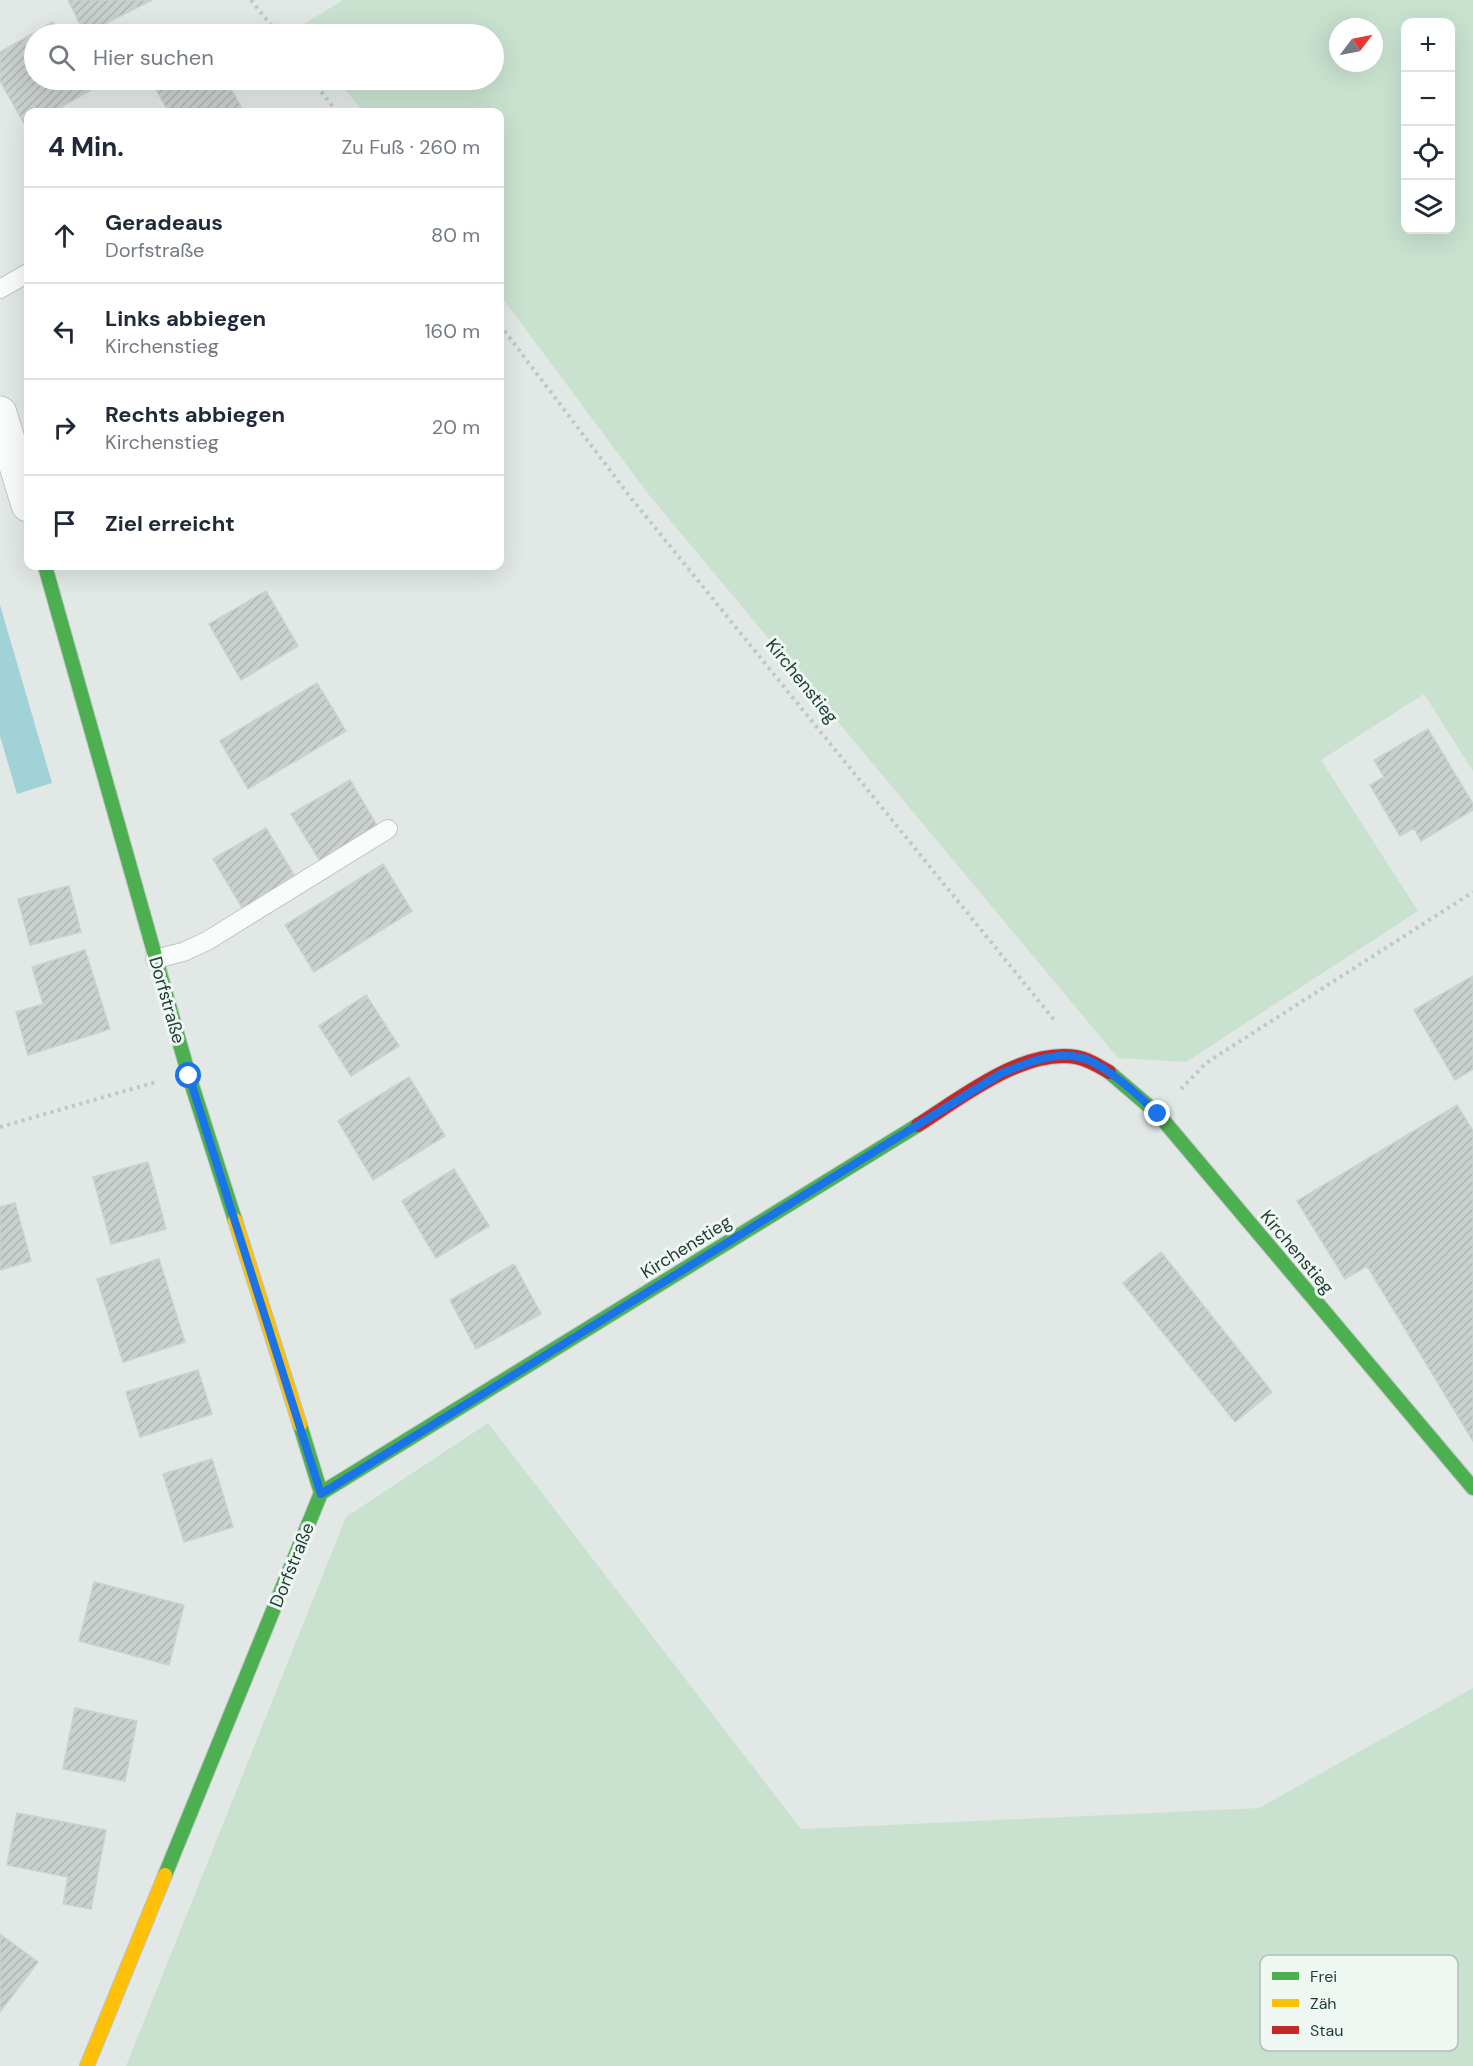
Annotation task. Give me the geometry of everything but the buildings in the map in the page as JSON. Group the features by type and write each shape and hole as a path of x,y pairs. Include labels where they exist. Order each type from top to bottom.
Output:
{"street":[{"path":"0,413 24,488"},
{"name":"Dorfstraße","path":"46,570 189,1076 321,1494 87,2066"},
{"name":"Kirchenstieg","path":"321,1494 1000,1074 1038,1059 1079,1057 1122,1081 1158,1114 1473,1488"}],"lane":[{"path":"0,289 24,275"},
{"path":"155,959 183,952 207,941 388,829"}],"path":[{"path":"252,0 270,24"},
{"path":"320,90 334,108"},
{"name":"Kirchenstieg","path":"504,331 631,498 1059,1026 1079,1057"},
{"path":"1158,1114 1206,1062 1473,892"},
{"path":"0,1127 156,1082 189,1076"}],"green space":[{"path":"343,0 1473,0 1473,771 1424,694 1321,760 1418,911 1186,1062 1118,1058 649,495 504,300 504,108 360,108 346,90 504,90 504,24 304,24"},
{"path":"488,1423 801,1829 1259,1808 1473,1688 1473,2066 126,2066 346,1517"}],"water":[{"path":"0,605 52,783 17,794 0,736"}],"traffic: fast":[{"path":"46,570 189,1076 235,1220"},
{"path":"1109,1072 1158,1114 1473,1488"},
{"path":"321,1493 918,1125"},
{"path":"165,1875 321,1493 300,1425"}],"traffic: slow":[{"path":"235,1220 300,1425"},
{"path":"87,2066 165,1875"}],"traffic: jam":[{"path":"918,1125 973,1089 1014,1067 1035,1060 1056,1056 1076,1057 1109,1072"}],"route":[{"path":"189,1076 321,1494 1000,1074 1038,1059 1079,1057 1122,1081 1158,1114"}]}
